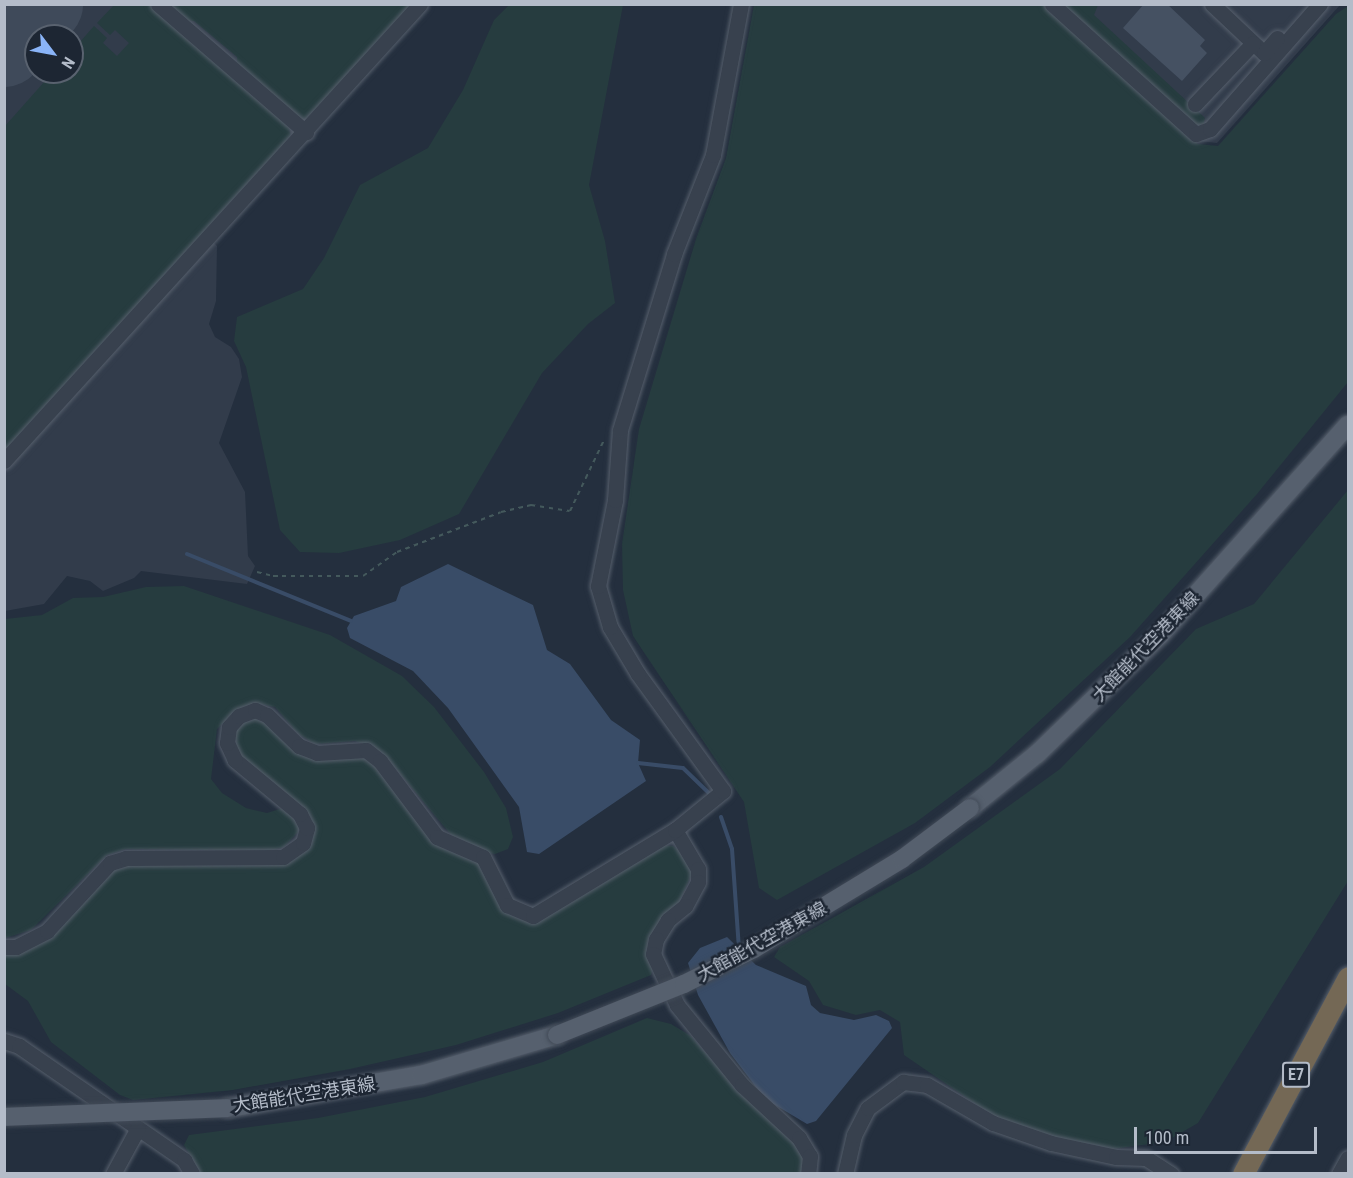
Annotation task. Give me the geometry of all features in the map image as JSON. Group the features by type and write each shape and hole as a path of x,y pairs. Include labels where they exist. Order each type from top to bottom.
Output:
{"highway":[{"name":"E7","path":"1243,1173 1348,977"},
{"name":"E7","path":"1258,1173 1348,1007"}],"main road":[{"name":"大館能代空港東線","path":"4,1117 228,1108 421,1075 557,1035 684,984 754,949 902,859 1037,754 1152,643 1348,425"}],"street":[{"path":"158,4 306,132"},
{"path":"4,461 306,132 420,4"},
{"path":"4,947 16,947 47,931 110,863 126,858 283,857 303,843 307,828 300,814 235,760 226,743 229,727 239,716 255,710 267,715 299,746 317,753 353,748 373,756 437,837 483,857 507,905 520,914 533,916 546,911 675,830 723,791 638,674 610,627 598,586 615,500 620,430 674,254 713,156 741,4"},
{"path":"1052,4 1196,135 1210,129 1320,4"},
{"path":"1212,4 1264,53 1307,4"},
{"path":"1195,104 1253,43"},
{"path":"675,830 698,869 698,882 685,906 668,920 656,939 653,954 677,1005 742,1085 799,1138 810,1156 808,1173"},
{"path":"4,1041 19,1046 184,1160 192,1173"},
{"path":"845,1173 855,1135 868,1108 903,1082 927,1085 993,1123 1073,1148 1116,1157 1146,1158 1171,1173"},
{"path":"112,1173 138,1128"},
{"path":"1339,1173 1348,1158"}],"path":[{"path":"256,572 273,576 363,576 397,552 501,512 531,505 570,511 605,439 611,431 620,430"}],"shaded area":[{"path":"5,5 429,5 213,242 217,246 216,301 209,324 215,337 231,347 239,359 242,377 219,443 245,492 248,556 255,566 247,584 141,571 134,578 103,591 90,581 67,576 44,604 5,611"},
{"path":"1047,5 1340,5 1217,143 1198,141"}],"green space":[{"path":"114,5 150,5 288,123 291,137 5,453 5,126 42,84 84,84 84,37 94,26 107,38 103,43 117,56 129,43 115,30 110,35 97,23"},
{"path":"167,5 413,5 309,118 302,119 237,66 237,57 194,21 184,20"},
{"path":"509,5 623,5 589,185 605,241 615,303 588,324 542,373 459,514 400,540 339,553 300,552 280,530 246,367 234,341 237,317 303,289 324,258 360,185 428,148 463,90 494,20"},
{"path":"754,5 1043,5 1198,144 1218,146 1336,14 1348,6 1348,382 1257,494 1130,637 990,767 915,823 777,900 759,888 744,802 633,636 623,590 622,544 639,429 696,239 726,158"},
{"path":"1060,5 1098,5 1094,15 1205,118 1204,124 1198,126 1189,120"},
{"path":"1348,490 1348,881 1198,1123 1165,1142 1112,1149 1044,1136 996,1118 904,1055 900,1022 880,1010 856,1015 823,1005 809,981 774,957 780,947 924,867 1060,769 1196,629 1254,604"},
{"path":"184,586 330,635 402,676 434,707 484,772 506,808 513,837 508,849 495,854 476,851 452,836 385,756 369,746 355,741 315,744 298,734 275,707 255,703 237,710 217,729 211,779 222,793 246,808 267,813 283,808 299,824 298,832 284,847 269,851 126,849 107,855 31,930 5,938 5,619 42,615 73,598 103,597 146,587"},
{"path":"260,716 298,751 368,757 435,841 478,862 504,909 519,919 536,921 662,845 673,846 686,856 693,871 678,905 666,915 651,975 558,1013 456,1045 350,1069 233,1090 133,1100 120,1095 51,1042 28,1001 5,984 4,953 37,944 108,870 125,864 288,863 306,851 313,835 311,818 242,759 232,740 237,726"},
{"path":"647,1018 671,1024 691,1036 742,1095 793,1139 804,1159 803,1174 201,1174 184,1145 189,1135 318,1118 425,1097 543,1062"}],"water":[{"path":"448,564 533,605 547,650 570,664 611,720 640,740 638,763 646,781 539,854 527,852 519,807 448,708 413,671 350,638 347,628 354,616 396,601 401,587"},
{"path":"727,937 756,965 806,986 811,1005 820,1013 854,1020 876,1015 889,1021 892,1028 816,1121 807,1124 765,1099 730,1053 698,995 688,963 700,948"}],"building":[{"path":"1144,4 1167,4 1205,40 1200,46 1207,53 1182,81 1123,28"}],"waterway":[{"path":"187,554 351,621"},
{"path":"638,763 683,768 711,795"},
{"path":"721,817 732,849 739,949"}],"runway":[{"path":"4,46 42,4"}]}
